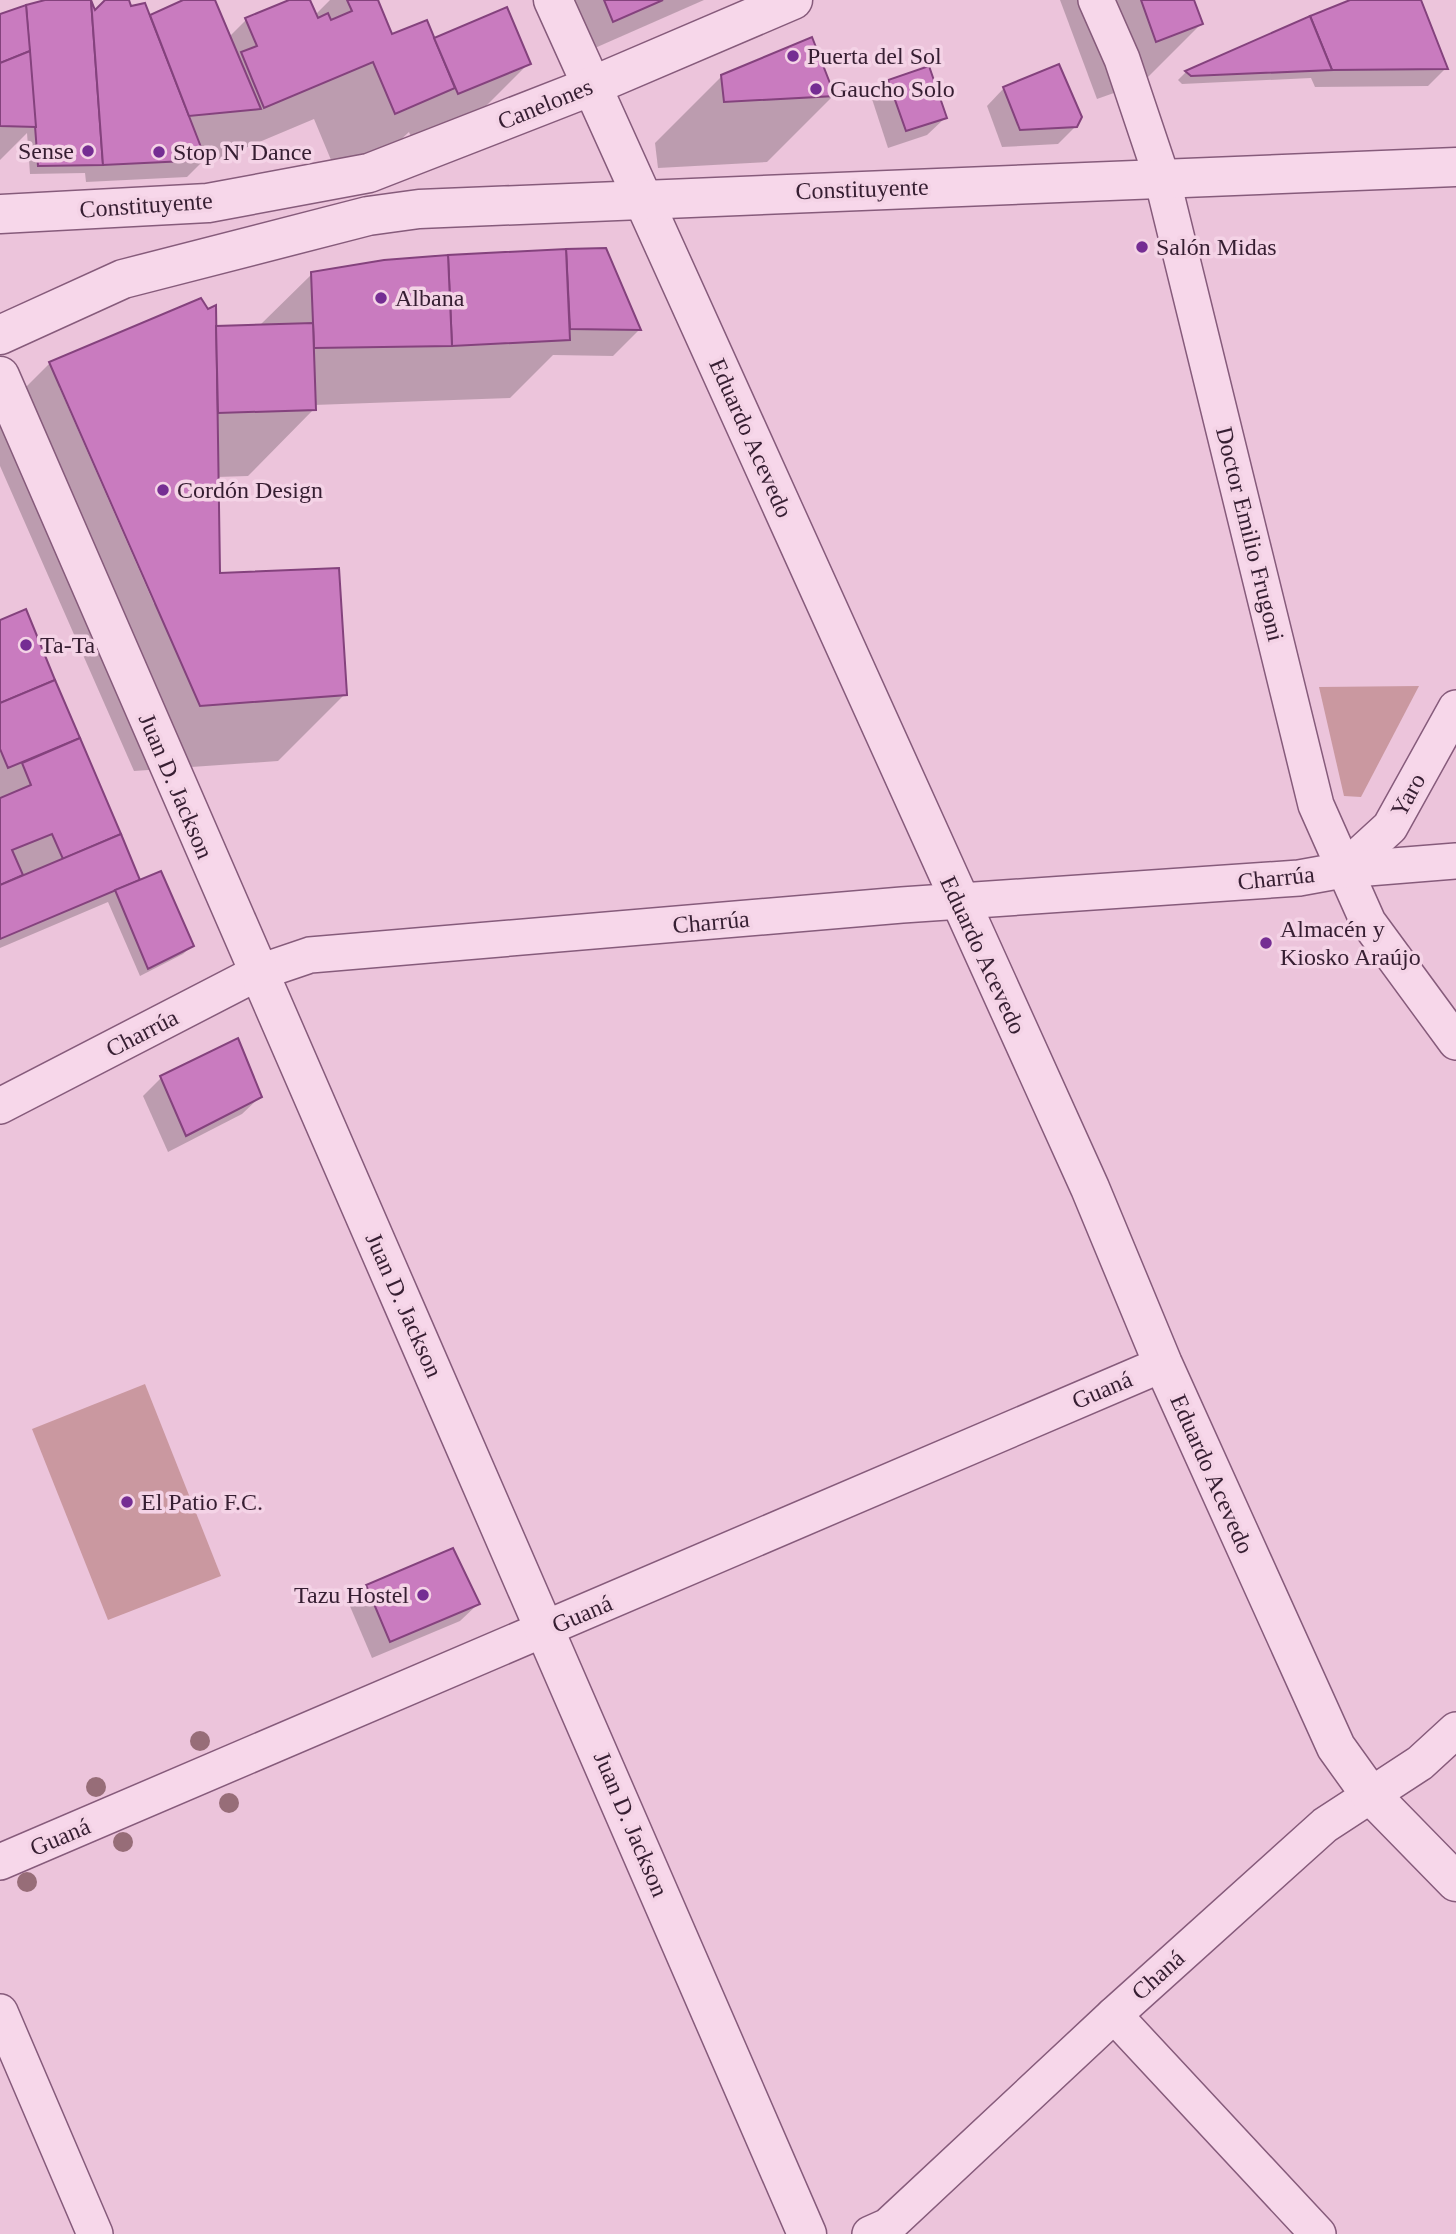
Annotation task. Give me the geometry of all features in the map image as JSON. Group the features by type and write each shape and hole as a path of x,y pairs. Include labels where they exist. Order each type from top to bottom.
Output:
{"street":[{"name":"Eduardo Acevedo","path":"553,0 1090,1188 1163,1364 1336,1747 1369,1793 1456,1882"},
{"name":"Canelones","path":"290,190 369,173 592,86 793,0"},
{"name":"Doctor Emilio Frugoni","path":"1096,0 1122,59 1162,178 1316,806 1368,922 1456,1042"},
{"name":"Constituyente","path":"0,335 123,279 368,216 419,209 1456,167"},
{"name":"Constituyente","path":"0,214 208,203 290,190"},
{"name":"Juan D. Jackson","path":"0,376 257,973 547,1628 807,2234"},
{"name":"Yaro","path":"1343,870 1390,827 1456,708"},
{"name":"Charrúa","path":"0,1105 257,973 310,954 958,901 1299,877 1343,870 1456,861"},
{"name":"Guaná","path":"0,1863 1163,1364"},
{"name":"Chaná","path":"870,2234 888,2226 1114,2015 1325,1825 1369,1793 1420,1763 1456,1730"},
{"path":"0,2012 95,2234"},
{"path":"1114,2015 1318,2234"}],"shaded area":[{"path":"1419,686 1361,797 1344,796 1319,687"},
{"name":"El Patio F.C.","path":"145,1384 221,1576 108,1620 32,1429"}],"building":[{"path":"45,0 91,0 103,165 38,166 26,5"},
{"path":"91,0 95,10 105,0 129,0 131,6 145,3 206,160 103,165"},
{"path":"183,0 215,0 261,109 189,116 150,15"},
{"path":"289,0 310,0 318,18 328,13 331,20 352,11 347,0 378,0 392,34 427,20 455,88 395,114 373,62 264,108 241,52 257,46 245,18"},
{"path":"604,0 663,0 613,22"},
{"path":"1141,0 1194,0 1203,24 1156,42"},
{"path":"1350,0 1421,0 1448,69 1332,70 1310,16"},
{"path":"26,5 30,51 0,63 0,14"},
{"path":"507,7 531,64 458,94 434,38"},
{"path":"1310,16 1332,70 1191,76 1185,71"},
{"name":"Puerta del Sol","path":"812,37 835,96 724,102 721,75"},
{"path":"30,51 36,127 0,126 0,63"},
{"path":"1059,64 1082,117 1077,127 1020,130 1003,87"},
{"path":"929,66 947,118 906,131 888,80"},
{"path":"606,248 641,330 570,329 566,249"},
{"path":"566,249 570,340 452,346 448,255"},
{"name":"Albana","path":"448,255 452,346 314,348 311,272 384,260"},
{"name":"Cordón Design","path":"201,298 208,309 216,305 220,573 339,568 347,695 200,706 49,362"},
{"path":"313,323 316,410 218,413 216,326"},
{"path":"26,609 55,680 0,703 0,620"},
{"path":"55,680 80,738 8,768 0,749 0,703"},
{"path":"80,738 121,834 63,859 52,834 12,850 23,875 0,885 0,798 31,785 22,763"},
{"path":"121,834 140,880 0,939 0,885"},
{"path":"161,871 194,946 148,969 115,890"},
{"path":"238,1038 262,1097 186,1136 160,1076"},
{"name":"Tazu Hostel","path":"453,1548 480,1604 390,1642 366,1585"}],"place":[{"name":"Puerta del Sol","path":"793,56"},
{"name":"Gaucho Solo","path":"816,89"},
{"name":"Sense","path":"88,151"},
{"name":"Stop N' Dance","path":"159,152"},
{"name":"Salón Midas","path":"1142,247"},
{"name":"Albana","path":"381,298"},
{"name":"Cordón Design","path":"163,490"},
{"name":"Ta-Ta","path":"26,645"},
{"name":"Almacén y Kiosko Araújo","path":"1266,943"},
{"name":"El Patio F.C.","path":"127,1502"},
{"name":"Tazu Hostel","path":"423,1595"}]}
